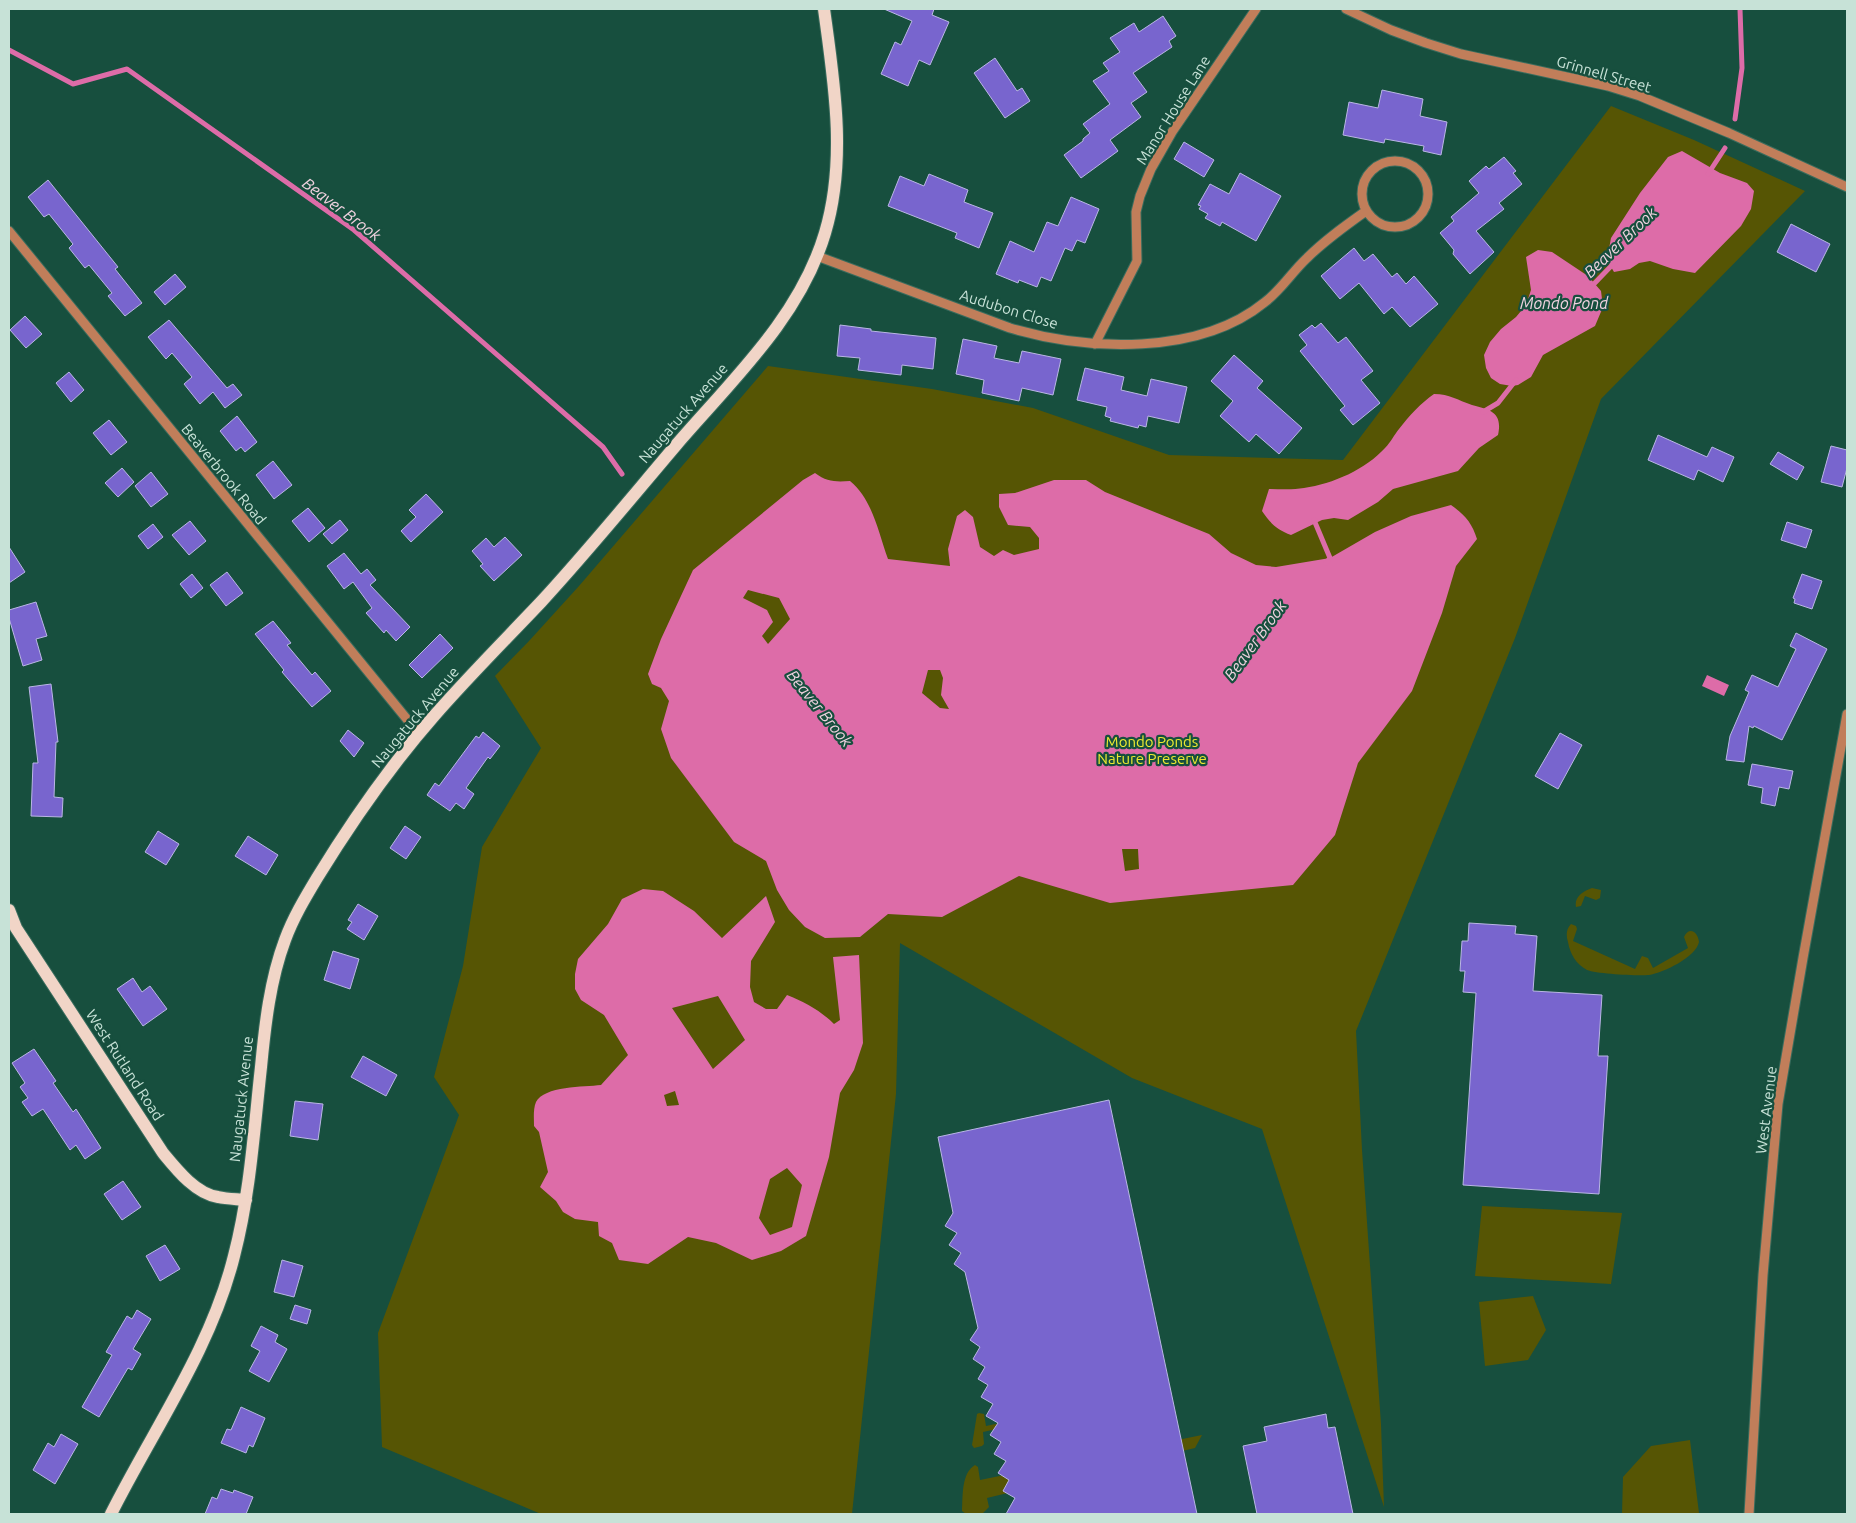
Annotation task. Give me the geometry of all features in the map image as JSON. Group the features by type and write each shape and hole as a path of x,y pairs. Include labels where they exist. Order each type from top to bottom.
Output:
{"main road":[{"name":"Naugatuck Avenue","path":"111,1514 207,1332 232,1266 246,1200 264,1037 270,1000 284,943 300,908 342,839 380,784 419,734 455,692 559,581 758,351 790,310 806,280 825,233 836,179 835,102 824,9"},
{"name":"West Rutland Road","path":"9,910 21,935 163,1153 192,1184 212,1196 246,1200"}],"street":[{"name":"Manor House Lane","path":"1095,344 1137,261 1136,212 1151,169 1172,132 1256,9"},
{"name":"Grinnell Street","path":"1346,9 1391,30 1452,51 1608,86 1640,96 1847,187"},
{"path":"1389,160 1405,162 1419,170 1425,179 1428,199 1419,217 1410,223 1401,227 1391,227 1372,219 1366,211 1362,201 1361,190 1364,180 1370,171 1379,164 1389,160"},
{"name":"Audubon Close","path":"817,256 1010,328 1062,340 1095,344 1131,344 1214,332 1240,319 1266,302 1306,258 1332,235 1366,211"},
{"name":"Beaverbrook Road","path":"9,231 419,734"},
{"name":"West Avenue","path":"1749,1514 1763,1275 1778,1104 1847,714"}],"green space":[{"name":"Mondo Ponds Nature Preserve","path":"1611,106 1694,140 1805,191 1601,399 1515,638 1356,1031 1362,1150 1381,1424 1384,1507 1262,1129 1132,1078 900,943 896,1094 852,1514 541,1514 382,1447 378,1333 459,1115 434,1077 463,966 482,847 541,748 495,676 579,586 768,366 932,389 1033,408 1169,455 1343,460"},
{"path":"1592,888 1601,890 1600,898 1596,900 1585,896 1581,906 1576,907 1576,900 1580,895"},
{"path":"1571,924 1576,926 1577,929 1573,941 1635,969 1642,956 1648,958 1653,968 1688,948 1684,937 1688,932 1695,933 1699,942 1697,948 1686,959 1655,974 1599,973 1587,970 1580,965 1570,951 1567,930"},
{"path":"1482,1206 1622,1213 1611,1284 1475,1276"},
{"path":"1533,1296 1546,1330 1528,1360 1485,1366 1479,1302"},
{"path":"1150,1390 1150,1395 983,1432 984,1444 974,1448 972,1445 977,1414 979,1413 984,1414 986,1426"},
{"path":"1202,1435 1195,1448 987,1498 989,1507 983,1513 966,1514 962,1511 965,1479 970,1469 975,1465 978,1467 980,1480"},
{"path":"1690,1440 1699,1513 1622,1514 1623,1477 1651,1446"}],"water":[{"path":"1682,151 1720,173 1747,183 1754,191 1751,209 1741,226 1695,273 1673,269 1650,261 1639,263 1630,269 1614,272 1607,260 1611,238 1640,193 1668,157"},
{"name":"Mondo Pond","path":"1538,250 1552,252 1588,276 1601,291 1603,307 1595,326 1543,355 1531,377 1518,385 1500,384 1491,378 1486,368 1484,355 1490,342 1526,305 1531,290 1526,257"},
{"path":"1434,394 1449,396 1494,413 1499,421 1498,435 1479,448 1458,471 1393,489 1378,502 1348,520 1334,518 1322,520 1291,535 1271,523 1262,511 1269,489 1295,489 1315,486 1337,479 1368,463 1385,448 1397,431 1424,401"},
{"path":"815,473 832,481 850,481 864,497 869,507 878,527 888,559 950,566 948,549 957,516 965,510 973,517 980,547 994,556 1003,550 1014,555 1039,549 1039,538 1030,527 1008,525 999,507 999,494 1015,493 1054,480 1086,480 1105,492 1209,534 1231,553 1256,565 1276,567 1330,558 1375,532 1411,516 1451,505 1467,520 1473,528 1477,539 1456,566 1442,613 1412,691 1358,763 1335,835 1293,885 1110,903 1019,876 942,917 888,914 860,937 825,938 805,927 789,910 777,890 766,861 734,842 671,758 661,729 669,701 661,688 652,684 648,674 661,639 693,570 803,480","holes":["748,590 779,598 790,619 768,644 762,636 773,622 767,610 743,598","928,670 940,670 943,678 941,695 949,709 940,708 922,693","1122,849 1138,849 1139,869 1125,871"]},
{"path":"1707,675 1729,685 1724,696 1702,686"},
{"path":"643,889 663,891 694,911 722,938 766,896 775,922 751,961 750,987 754,1002 766,1009 777,1009 787,995 812,1007 834,1024 840,1020 833,957 859,955 863,1043 854,1070 840,1093 829,1157 806,1236 781,1251 752,1260 716,1243 688,1237 648,1264 619,1260 612,1243 599,1236 598,1222 575,1219 563,1212 556,1201 540,1187 548,1172 539,1132 534,1126 536,1102 540,1097 556,1090 601,1085 628,1055 604,1015 581,1000 575,989 578,959 608,924 622,899","holes":["718,996 745,1040 713,1069 672,1008","675,1091 679,1105 667,1106 664,1095","787,1168 802,1185 792,1227 770,1235 759,1218 770,1179"]}],"building":[{"path":"884,9 934,9 932,15 949,22 930,65 919,60 908,86 881,74 895,42 901,45 912,21"},
{"path":"1163,16 1176,36 1169,41 1172,47 1133,73 1147,92 1131,103 1141,117 1110,140 1118,151 1081,178 1064,155 1083,141 1090,133 1083,124 1110,104 1093,81 1109,71 1103,63 1120,52 1110,38 1134,23 1139,32"},
{"path":"995,58 1017,91 1022,88 1030,101 1005,118 974,73"},
{"path":"1382,90 1423,99 1420,116 1447,122 1441,155 1423,151 1424,146 1385,139 1384,143 1343,135 1349,102 1378,108"},
{"path":"1184,142 1214,160 1204,177 1174,159"},
{"path":"1504,157 1516,171 1513,173 1522,184 1499,203 1504,209 1476,231 1494,252 1470,274 1453,254 1454,250 1440,233 1454,221 1451,217 1479,193 1469,181 1486,166 1489,169"},
{"path":"1240,173 1281,196 1256,241 1222,222 1220,226 1205,218 1208,214 1199,209 1201,206 1198,205 1210,184 1229,194"},
{"path":"929,174 968,190 964,202 993,213 979,248 955,238 957,233 888,206 900,176 924,186"},
{"path":"48,180 118,267 115,269 142,303 125,316 108,296 112,293 89,265 85,268 69,248 73,244 49,214 44,217 28,197"},
{"path":"1071,197 1099,209 1085,243 1077,240 1072,251 1065,248 1051,281 1041,277 1037,287 1019,280 1018,283 996,274 1010,241 1034,252 1047,222 1058,226"},
{"path":"1791,224 1830,244 1816,272 1777,252"},
{"path":"1354,248 1364,261 1373,254 1392,277 1397,273 1406,284 1414,276 1438,304 1410,327 1392,307 1384,314 1359,283 1340,299 1321,276"},
{"path":"175,274 186,287 165,305 154,292"},
{"path":"25,316 42,334 26,348 10,330"},
{"path":"169,320 227,388 233,384 242,395 225,408 213,392 200,404 184,384 192,377 172,353 166,359 148,337"},
{"path":"1321,323 1338,343 1346,337 1373,371 1361,380 1380,403 1353,425 1340,410 1345,406 1300,351 1307,345 1299,335 1312,325 1315,328"},
{"path":"840,325 871,329 871,331 936,338 933,369 902,365 901,375 858,370 860,358 837,356"},
{"path":"963,339 997,346 994,358 1019,363 1022,351 1061,359 1053,395 1022,388 1019,401 982,393 984,380 956,374"},
{"path":"1234,355 1263,381 1257,388 1302,428 1279,454 1256,434 1249,442 1220,416 1233,401 1211,381"},
{"path":"1085,368 1124,377 1121,390 1147,396 1151,379 1187,387 1179,423 1148,416 1146,427 1139,425 1138,428 1110,421 1111,418 1105,416 1107,407 1077,400"},
{"path":"69,372 84,390 71,402 56,383"},
{"path":"237,416 257,442 245,452 241,447 236,451 220,431"},
{"path":"109,420 127,442 111,455 93,433"},
{"path":"1658,435 1707,457 1712,447 1734,457 1723,482 1698,470 1694,480 1648,460"},
{"path":"1831,446 1847,450 1847,468 1842,487 1821,482"},
{"path":"1778,452 1804,467 1797,480 1770,464"},
{"path":"273,461 292,485 274,499 256,475"},
{"path":"122,468 134,482 118,497 105,483"},
{"path":"151,472 168,494 151,507 135,486"},
{"path":"426,494 443,512 411,542 401,531 416,517 409,510"},
{"path":"308,508 325,528 309,542 292,521"},
{"path":"340,520 348,530 332,544 323,534"},
{"path":"190,521 206,541 189,555 172,535"},
{"path":"1787,522 1812,530 1806,548 1781,540"},
{"path":"153,524 163,537 148,549 138,536"},
{"path":"505,537 522,555 494,581 480,566 483,564 472,551 486,538 494,547"},
{"path":"9,547 25,572 9,583"},
{"path":"344,553 361,574 367,569 376,580 370,585 410,627 396,641 386,630 384,633 366,613 372,608 353,582 344,589 327,566"},
{"path":"227,572 243,593 226,606 210,585"},
{"path":"192,574 203,588 191,598 180,584"},
{"path":"1802,574 1822,581 1812,609 1794,603 1795,599 1793,598"},
{"path":"36,602 47,636 36,639 42,660 23,666 9,618 9,610"},
{"path":"273,621 291,643 287,645 312,675 315,672 331,691 312,707 282,672 284,670 255,634"},
{"path":"1796,633 1827,649 1782,740 1754,726 1753,728 1749,726 1744,762 1726,760 1730,736 1749,692 1745,690 1752,675 1778,687 1796,649 1790,646"},
{"path":"440,634 453,648 422,678 409,665"},
{"path":"51,684 58,742 56,742 54,797 63,798 62,817 31,816 33,763 38,763 29,687"},
{"path":"348,730 364,743 354,757 340,741"},
{"path":"483,732 500,746 490,759 488,757 466,788 474,794 464,809 456,803 450,811 427,795 435,783 439,786 476,736 479,738"},
{"path":"1560,733 1582,745 1558,789 1535,776"},
{"path":"1752,764 1793,771 1789,789 1779,787 1775,806 1761,803 1763,788 1748,785"},
{"path":"405,826 421,837 406,859 390,848"},
{"path":"158,831 179,844 166,865 145,852"},
{"path":"248,836 278,855 266,875 235,856"},
{"path":"358,904 378,916 364,940 347,929 352,922 348,920"},
{"path":"1469,923 1516,926 1515,934 1537,936 1533,991 1602,995 1598,1056 1608,1056 1599,1194 1463,1185 1476,993 1463,992 1465,971 1460,971 1462,941 1468,941"},
{"path":"333,951 359,959 350,989 324,980"},
{"path":"133,978 142,992 150,986 167,1009 143,1026 117,989"},
{"path":"34,1049 56,1081 53,1083 73,1112 76,1109 101,1148 85,1159 76,1145 70,1150 43,1109 32,1116 22,1102 28,1098 20,1087 25,1083 12,1063"},
{"path":"363,1056 397,1075 386,1096 351,1077"},
{"path":"1109,1100 1197,1514 1006,1514 1015,1498 1003,1491 1009,1480 998,1473 1006,1461 994,1454 1001,1442 990,1435 998,1423 986,1416 993,1404 981,1397 988,1385 978,1379 985,1367 973,1359 980,1347 970,1340 978,1328 965,1272 954,1264 961,1253 949,1245 957,1233 945,1226 953,1213 938,1137"},
{"path":"295,1101 323,1104 318,1140 290,1136"},
{"path":"123,1181 141,1207 122,1220 104,1194"},
{"path":"165,1245 180,1269 160,1281 146,1256"},
{"path":"282,1260 303,1266 294,1297 274,1292"},
{"path":"295,1305 311,1310 307,1324 290,1319"},
{"path":"137,1310 151,1319 133,1349 141,1354 132,1370 128,1368 99,1417 82,1407 112,1355 106,1352 127,1316 132,1319"},
{"path":"261,1326 278,1335 275,1342 287,1349 269,1382 249,1371 260,1351 251,1346"},
{"path":"241,1407 265,1418 253,1447 249,1445 246,1453 221,1443 227,1429 231,1430"},
{"path":"1326,1414 1328,1428 1335,1427 1353,1514 1257,1514 1243,1446 1267,1441 1264,1427"},
{"path":"61,1434 78,1444 55,1484 33,1470 48,1443 54,1447"},
{"path":"221,1489 233,1493 234,1490 253,1497 246,1514 205,1514 212,1497 217,1499"}],"waterway":[{"name":"Beaver Brook","path":"1735,119 1742,68 1740,9"},
{"name":"Beaver Brook","path":"9,50 73,84 127,69 354,230 603,447 622,474"},
{"name":"Beaver Brook","path":"1708,174 1725,148"},
{"name":"Beaver Brook","path":"1590,288 1615,262"},
{"name":"Beaver Brook","path":"1483,412 1498,403 1516,380"},
{"name":"Beaver Brook","path":"1315,520 1330,558 1326,563"}]}
